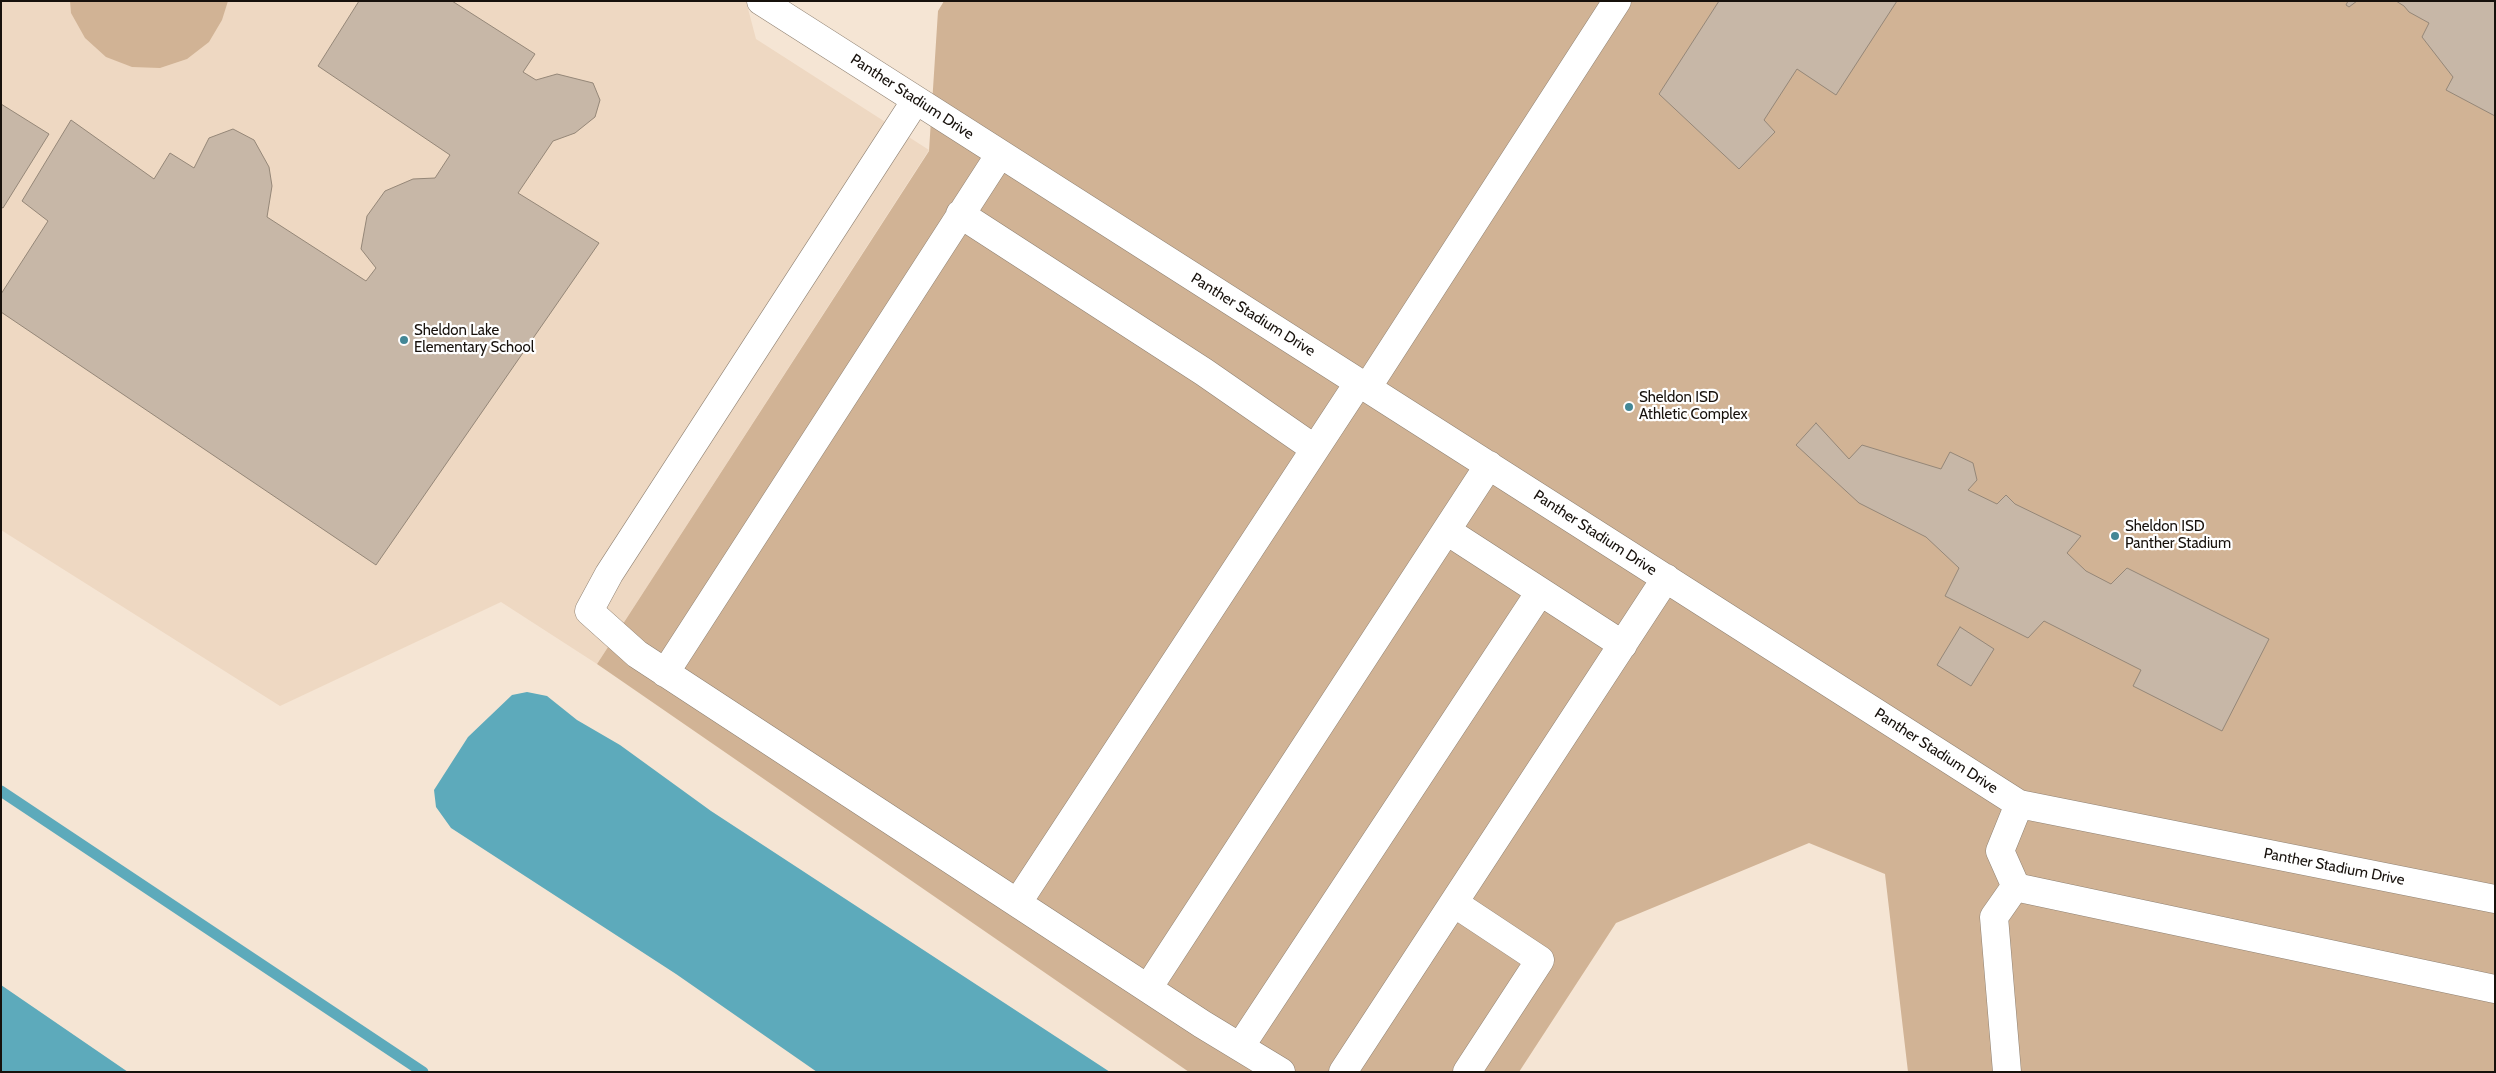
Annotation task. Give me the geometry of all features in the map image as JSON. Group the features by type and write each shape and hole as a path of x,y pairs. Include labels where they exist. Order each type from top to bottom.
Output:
{"street":[{"name":"Panther Stadium Drive","path":"761,1 2019,804 2495,898"},
{"path":"1018,902 1315,450 1363,385 1617,1"},
{"path":"916,100 609,574 589,611 637,654 665,673 1148,988 1281,1072"},
{"path":"665,673 1000,154"},
{"path":"960,214 1204,372 1315,450"},
{"path":"1148,988 1489,465"},
{"path":"1447,531 1623,645"},
{"path":"1343,1072 1666,578"},
{"path":"1240,1047 1540,592"},
{"path":"2016,887 2000,851 2019,804"},
{"path":"2016,887 2495,989"},
{"path":"2007,1072 1994,918 2016,887"},
{"path":"1454,903 1540,960 1467,1072"}],"shaded area":[{"name":"Sheldon Lake Elementary School","path":"1,1 746,1 756,39 929,150 597,664 501,602 280,706 1,530"},
{"path":"70,1 228,1 222,20 209,42 187,59 160,68 132,67 106,57 85,38 71,13"},
{"name":"Sheldon ISD Athletic Complex","path":"944,1 2495,1 2495,1072 1908,1072 1885,874 1809,843 1616,923 1519,1072 1189,1072 597,664 929,151 938,11"}],"water":[{"path":"527,692 547,696 577,720 620,745 711,811 1110,1072 817,1072 676,974 451,828 436,807 434,790 468,737 512,695"},
{"path":"1,985 128,1072 1,1072"}],"building":[{"path":"359,1 452,1 535,54 523,72 536,80 557,74 593,83 600,100 595,117 575,133 553,141 518,193 599,243 376,565 1,312 1,294 48,221 22,201 71,120 154,179 170,153 194,168 209,138 233,129 254,140 269,167 272,186 267,217 366,281 376,268 361,249 367,216 385,191 413,179 435,178 450,155 318,66"},
{"path":"1719,1 1897,1 1836,95 1797,69 1764,120 1775,132 1739,169 1659,94"},
{"path":"2348,1 2357,1 2349,7 2346,5"},
{"path":"2396,1 2495,1 2495,116 2446,90 2453,77 2422,37 2429,23 2409,12"},
{"path":"1,104 49,134 3,208 1,207"},
{"path":"1816,423 1849,459 1862,445 1941,469 1950,452 1973,463 1977,480 1968,490 1997,504 2006,495 2015,504 2081,536 2067,553 2086,571 2111,584 2127,568 2269,639 2222,731 2133,686 2141,670 2044,621 2028,638 1945,596 1959,568 1926,537 1859,503 1796,445"},
{"path":"1960,627 1994,649 1971,686 1937,665"}],"waterway":[{"path":"1,791 423,1072"}],"place":[{"name":"Sheldon Lake Elementary School","path":"404,340"},
{"name":"Sheldon ISD Athletic Complex","path":"1629,407"},
{"name":"Sheldon ISD Panther Stadium","path":"2115,536"}]}
